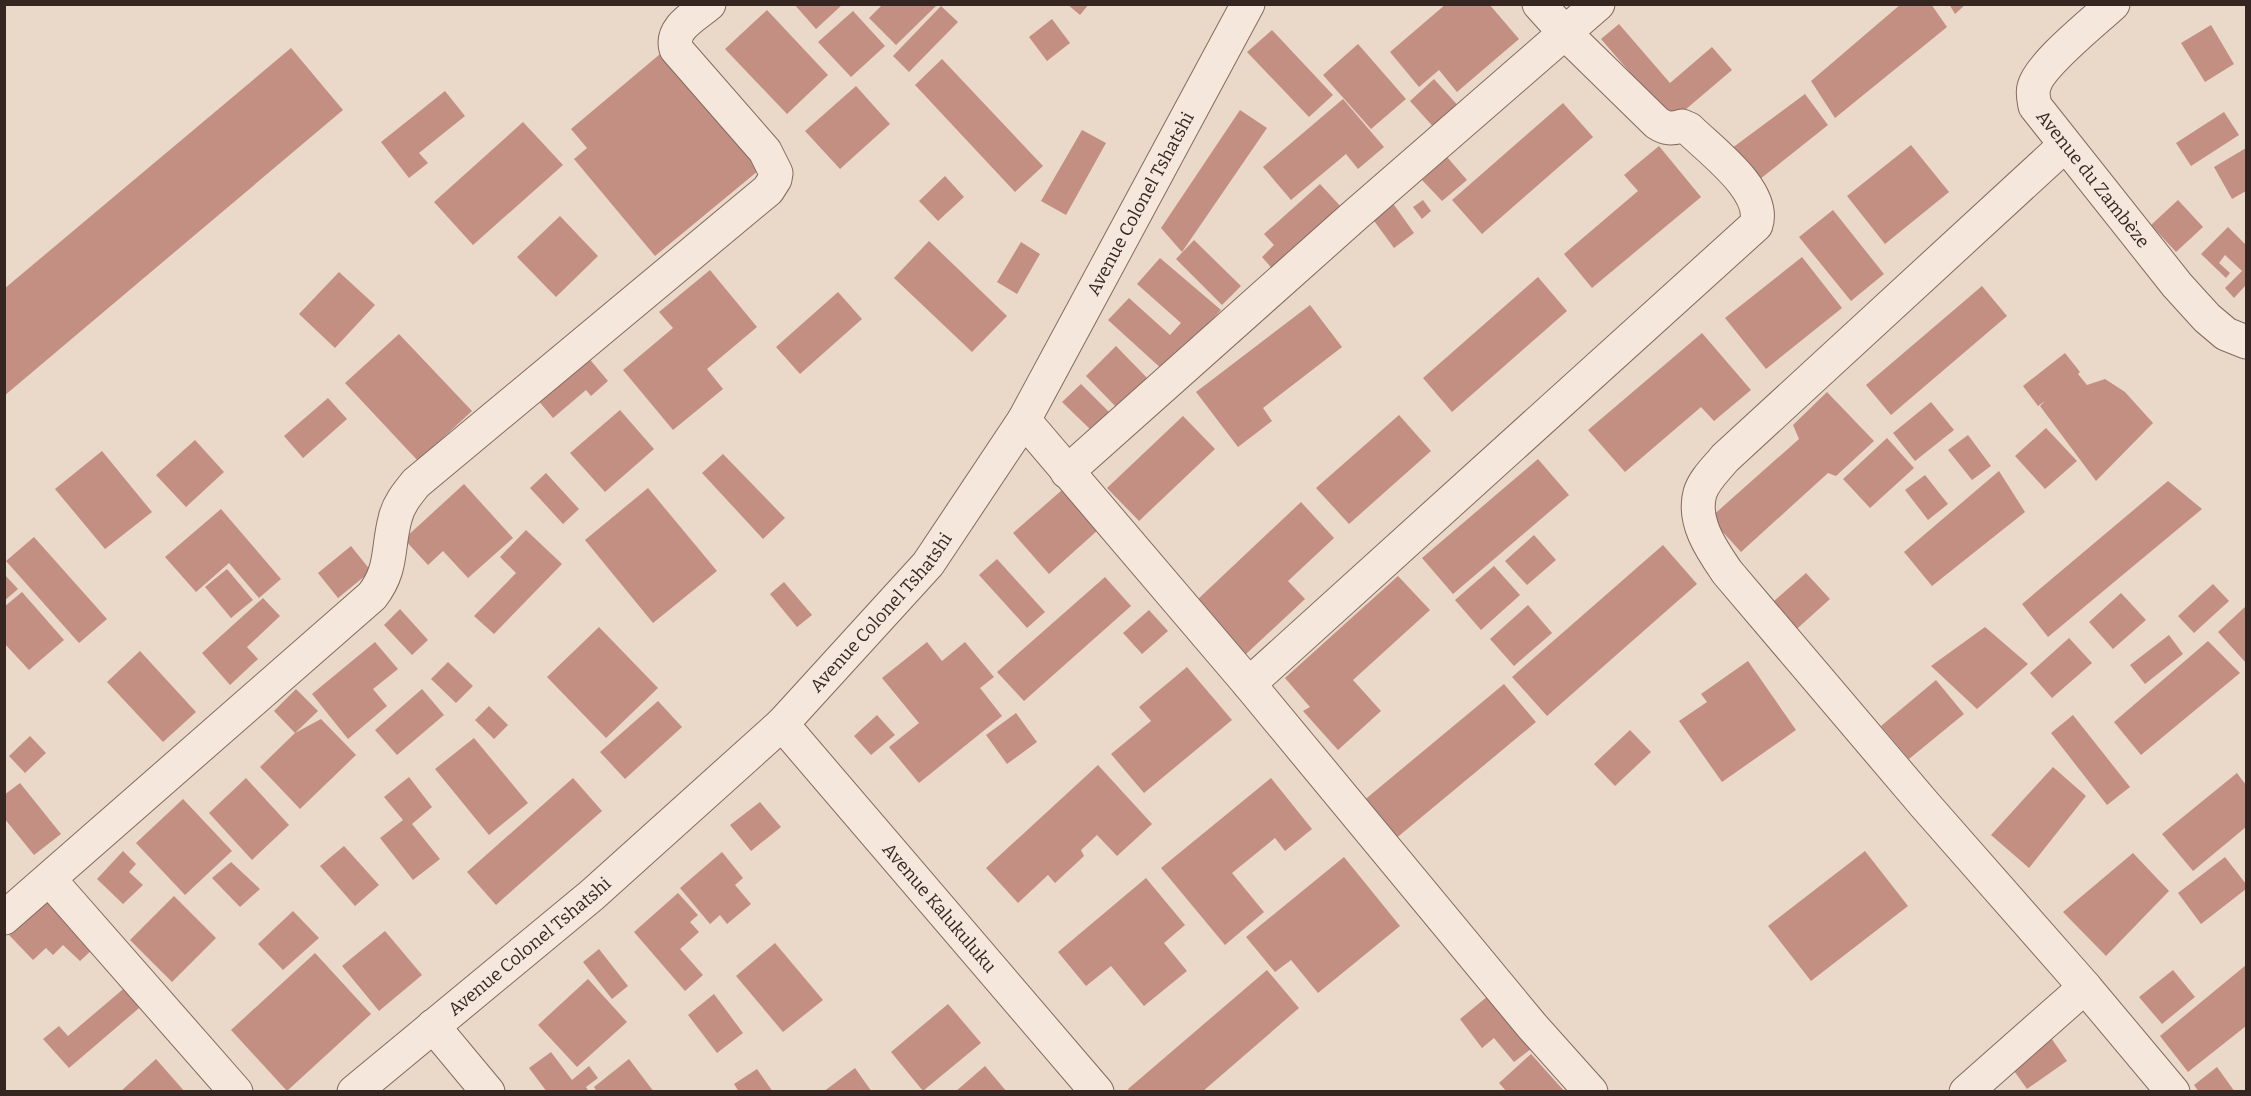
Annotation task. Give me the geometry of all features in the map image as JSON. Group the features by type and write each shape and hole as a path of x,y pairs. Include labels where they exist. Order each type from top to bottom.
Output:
{"street":[{"path":"4,918 372,596 381,585 389,563 397,513 407,493 416,483 773,183 776,173 770,158 676,49 674,41 679,29 709,4"},
{"name":"Avenue Colonel Tshatshi","path":"354,1092 592,895 782,724 928,564 1024,420 1248,4"},
{"path":"1249,684 1756,225 1758,211 1745,183 1689,129 1682,126 1664,127 1657,123 1564,33 1539,4"},
{"path":"1067,472 1353,217 1598,4"},
{"name":"Avenue du Zambèze","path":"2113,4 2056,57 2034,85 2035,106 2064,146 2206,318 2226,334 2247,342"},
{"path":"2064,146 1725,458 1708,478 1700,492 1698,507 1700,522 1706,538 1728,572 1925,805 2085,987 2173,1092"},
{"path":"1024,420 1249,684 1532,1026 1591,1092"},
{"name":"Avenue Kalukuluku","path":"782,724 1097,1092"},
{"path":"50,880 236,1092"},
{"path":"1966,1092 2085,987"},
{"path":"433,1026 488,1092"}],"building":[{"path":"794,4 843,4 816,29"},
{"path":"883,4 938,4 896,45 869,18"},
{"path":"1067,4 1089,4 1080,15"},
{"path":"1446,4 1489,4 1519,39 1457,92 1439,70 1419,87 1390,52"},
{"path":"1901,4 1931,4 1947,27 1835,118 1811,81"},
{"path":"1949,4 1966,4 1955,14"},
{"path":"941,6 958,22 909,72 893,56"},
{"path":"767,10 828,75 787,114 725,49"},
{"path":"853,11 885,46 851,77 818,42"},
{"path":"1052,19 1070,43 1047,61 1029,37"},
{"path":"1619,24 1670,83 1712,47 1732,70 1672,121 1601,39"},
{"path":"2211,25 2234,64 2205,82 2181,43"},
{"path":"1272,30 1333,95 1309,117 1247,52"},
{"path":"1358,44 1406,99 1371,129 1323,75"},
{"path":"291,48 343,110 4,396 4,289"},
{"path":"666,49 764,166 655,256 574,159 587,148 571,129"},
{"path":"942,59 1043,166 1015,192 915,85"},
{"path":"1434,79 1461,109 1437,131 1410,101"},
{"path":"856,86 890,124 840,169 805,131"},
{"path":"445,91 465,116 419,153 428,163 409,178 381,142"},
{"path":"1805,94 1828,125 1750,187 1720,157"},
{"path":"1343,99 1384,147 1358,169 1346,154 1291,200 1263,167"},
{"path":"1563,103 1593,137 1482,234 1452,200"},
{"path":"1240,110 1267,128 1182,252 1161,228"},
{"path":"2224,112 2239,135 2191,166 2176,143"},
{"path":"523,122 563,165 473,245 434,202"},
{"path":"1082,130 1106,143 1066,215 1041,201"},
{"path":"1911,145 1949,192 1885,244 1847,196"},
{"path":"1659,146 1701,197 1592,288 1564,254 1638,191 1624,175"},
{"path":"2246,148 2246,191 2232,199 2214,167"},
{"path":"1447,157 1467,180 1442,201 1422,180"},
{"path":"945,176 964,197 938,221 919,201"},
{"path":"1320,184 1343,209 1275,272 1262,257 1274,245 1264,234"},
{"path":"1387,195 1414,233 1394,248 1366,210"},
{"path":"1423,200 1431,211 1422,219 1413,207"},
{"path":"2178,200 2203,227 2176,252 2151,225"},
{"path":"1833,210 1884,274 1851,301 1799,237"},
{"path":"560,216 598,256 556,297 517,257"},
{"path":"2228,227 2246,245 2246,285 2234,298 2225,288 2242,271 2225,255 2219,263 2230,273 2226,278 2201,254"},
{"path":"1194,240 1241,286 1222,305 1176,259"},
{"path":"929,241 1007,316 972,352 894,278"},
{"path":"1021,242 1040,254 1017,294 997,282"},
{"path":"1802,257 1842,308 1766,369 1725,318"},
{"path":"1160,258 1221,310 1164,371 1108,320 1129,298 1170,335 1181,323 1137,284"},
{"path":"710,270 757,327 707,369 723,389 673,430 623,370 673,328 659,312"},
{"path":"339,272 375,305 335,348 299,314"},
{"path":"1538,277 1567,311 1452,412 1423,378"},
{"path":"1982,286 2007,316 1891,415 1866,385"},
{"path":"838,292 862,319 800,374 776,347"},
{"path":"1310,305 1342,347 1263,408 1272,421 1238,447 1196,392"},
{"path":"1702,333 1751,390 1714,421 1701,407 1625,472 1588,430"},
{"path":"399,334 472,411 418,461 345,383"},
{"path":"1116,346 1149,380 1119,410 1086,376"},
{"path":"2065,353 2087,385 2105,379 2125,392 2153,423 2096,481 2040,406 2045,401 2038,406 2023,386"},
{"path":"587,356 608,381 591,396 586,390 553,418 537,399"},
{"path":"1081,384 1111,414 1093,432 1062,402"},
{"path":"1827,392 1874,441 1836,476 1828,473 1741,552 1710,518 1799,439 1793,425"},
{"path":"328,398 347,419 303,458 284,436"},
{"path":"1931,402 1954,430 1915,461 1893,433"},
{"path":"620,410 654,449 605,492 570,453"},
{"path":"1399,415 1431,451 1349,524 1316,488"},
{"path":"1183,416 1215,449 1139,521 1107,488"},
{"path":"2046,428 2077,461 2045,489 2015,456"},
{"path":"1968,435 1991,466 1972,480 1948,450"},
{"path":"1887,438 1914,468 1870,508 1843,479"},
{"path":"195,440 224,472 186,507 156,475"},
{"path":"102,451 152,512 105,549 55,489"},
{"path":"723,454 785,518 763,539 702,473"},
{"path":"1538,459 1569,495 1453,594 1422,558"},
{"path":"1999,471 2025,512 1932,586 1904,552"},
{"path":"546,473 579,509 563,524 530,488"},
{"path":"1925,475 1948,504 1928,520 1905,490"},
{"path":"2168,481 2202,509 2048,637 2022,604"},
{"path":"464,484 513,538 468,578 443,551 428,565 404,539"},
{"path":"648,488 717,571 653,623 585,540"},
{"path":"1062,490 1098,530 1049,574 1013,533"},
{"path":"1301,502 1334,538 1288,581 1305,599 1246,654 1196,601"},
{"path":"221,509 281,579 259,598 229,563 196,592 165,557"},
{"path":"526,530 562,564 494,634 474,616 516,573 500,557"},
{"path":"1534,535 1556,560 1527,585 1505,561"},
{"path":"34,537 107,619 79,643 6,561"},
{"path":"1663,545 1697,584 1547,716 1512,677"},
{"path":"351,546 371,571 338,598 318,573"},
{"path":"997,559 1045,612 1027,628 979,575"},
{"path":"1494,566 1520,595 1481,630 1455,600"},
{"path":"227,569 253,600 231,618 205,587"},
{"path":"1806,573 1830,599 1790,635 1766,608"},
{"path":"4,574 18,589 4,601"},
{"path":"1398,576 1430,610 1353,680 1381,711 1338,750 1303,711 1310,707 1285,678"},
{"path":"1105,577 1131,606 1024,701 997,672"},
{"path":"784,582 812,615 797,627 770,594"},
{"path":"2213,584 2229,601 2194,633 2178,616"},
{"path":"22,592 64,640 29,670 4,643 4,607"},
{"path":"2121,593 2146,620 2113,649 2089,622"},
{"path":"263,598 280,616 247,647 258,659 230,685 202,653"},
{"path":"1528,605 1552,633 1514,666 1490,639"},
{"path":"2246,606 2246,663 2218,632"},
{"path":"400,609 428,640 412,655 384,625"},
{"path":"1149,610 1168,631 1142,654 1123,633"},
{"path":"599,627 658,688 606,738 547,677"},
{"path":"1985,627 2028,664 1977,709 1931,666"},
{"path":"2169,635 2183,654 2145,684 2130,665"},
{"path":"2069,638 2092,663 2052,698 2030,673"},
{"path":"2208,641 2240,673 2141,755 2114,722"},
{"path":"375,642 398,669 373,689 387,706 348,739 312,694"},
{"path":"927,642 942,661 965,642 994,677 980,688 1002,716 919,783 889,747 919,723 882,678"},
{"path":"140,651 196,712 163,742 107,682"},
{"path":"1748,661 1796,730 1722,782 1679,721 1707,702 1701,694"},
{"path":"448,662 473,686 456,703 431,679"},
{"path":"1187,667 1232,720 1144,793 1111,754 1151,721 1139,707"},
{"path":"1936,680 1964,714 1909,759 1881,726"},
{"path":"1504,684 1536,722 1394,840 1362,802"},
{"path":"296,689 318,711 295,733 274,711"},
{"path":"422,689 444,715 397,755 375,730"},
{"path":"658,701 682,727 625,779 600,752"},
{"path":"489,706 508,725 494,739 475,720"},
{"path":"1016,713 1037,742 1007,764 986,735"},
{"path":"877,715 895,735 871,755 854,736"},
{"path":"2073,715 2130,787 2107,805 2051,733"},
{"path":"321,719 356,755 300,809 260,767 295,733"},
{"path":"1630,730 1651,752 1615,786 1594,764"},
{"path":"30,736 46,753 25,773 9,756"},
{"path":"474,738 528,803 489,835 435,769"},
{"path":"1098,765 1152,824 1117,856 1097,835 1081,850 1084,856 1055,883 1048,875 1018,903 986,868"},
{"path":"2053,767 2086,796 2029,868 1991,835"},
{"path":"2237,773 2246,785 2246,827 2193,871 2162,834"},
{"path":"409,777 432,807 412,824 440,859 413,880 380,838 403,820 384,797"},
{"path":"246,778 289,825 252,860 209,813"},
{"path":"573,778 602,811 496,905 467,872"},
{"path":"1271,778 1312,829 1285,851 1275,838 1232,873 1264,912 1225,945 1161,868"},
{"path":"20,783 61,834 34,855 4,818 4,795"},
{"path":"183,799 232,851 185,895 136,843"},
{"path":"760,802 781,827 751,851 730,825"},
{"path":"344,846 379,885 355,906 320,866"},
{"path":"123,851 136,864 129,872 143,885 123,904 97,879"},
{"path":"1865,851 1908,906 1811,981 1768,926"},
{"path":"722,852 743,878 735,885 751,904 727,924 720,915 710,924 680,888"},
{"path":"2133,853 2169,891 2106,956 2063,912"},
{"path":"1344,857 1400,926 1318,993 1291,960 1275,972 1246,937"},
{"path":"2225,857 2246,884 2246,889 2201,924 2178,893"},
{"path":"231,862 260,889 240,907 212,878"},
{"path":"1146,878 1185,925 1164,943 1187,971 1144,1006 1111,966 1086,986 1058,952"},
{"path":"678,893 698,915 690,922 699,932 680,949 703,975 685,991 634,932"},
{"path":"174,896 216,938 172,982 130,940"},
{"path":"47,899 94,948 80,961 63,945 53,955 46,948 33,960 9,935"},
{"path":"293,911 319,938 283,970 258,944"},
{"path":"385,931 422,975 379,1011 342,966"},
{"path":"775,943 823,1000 783,1032 736,976"},
{"path":"599,949 628,986 612,999 583,962"},
{"path":"315,953 371,1014 287,1091 231,1030"},
{"path":"2246,965 2246,1026 2188,1072 2160,1036"},
{"path":"1267,970 1299,1008 1202,1092 1130,1092 1128,1089"},
{"path":"2173,970 2195,997 2162,1024 2139,997"},
{"path":"135,979 152,997 69,1068 43,1039 59,1026 68,1036"},
{"path":"588,979 627,1022 577,1067 538,1025"},
{"path":"714,994 743,1033 717,1053 688,1015"},
{"path":"1488,996 1531,1049 1514,1062 1494,1038 1482,1048 1460,1019"},
{"path":"948,1004 981,1043 923,1091 891,1052"},
{"path":"2047,1032 2067,1061 2027,1089 2007,1061"},
{"path":"551,1052 572,1080 589,1066 598,1078 586,1087 589,1092 547,1092 529,1068"},
{"path":"1531,1054 1565,1092 1507,1092 1499,1083"},
{"path":"156,1059 185,1092 120,1092"},
{"path":"629,1059 654,1092 597,1092 594,1087"},
{"path":"985,1066 1007,1092 955,1092"},
{"path":"2217,1067 2235,1092 2199,1092 2194,1085"},
{"path":"855,1068 872,1092 823,1092"},
{"path":"757,1069 773,1092 739,1092 734,1084"}]}
